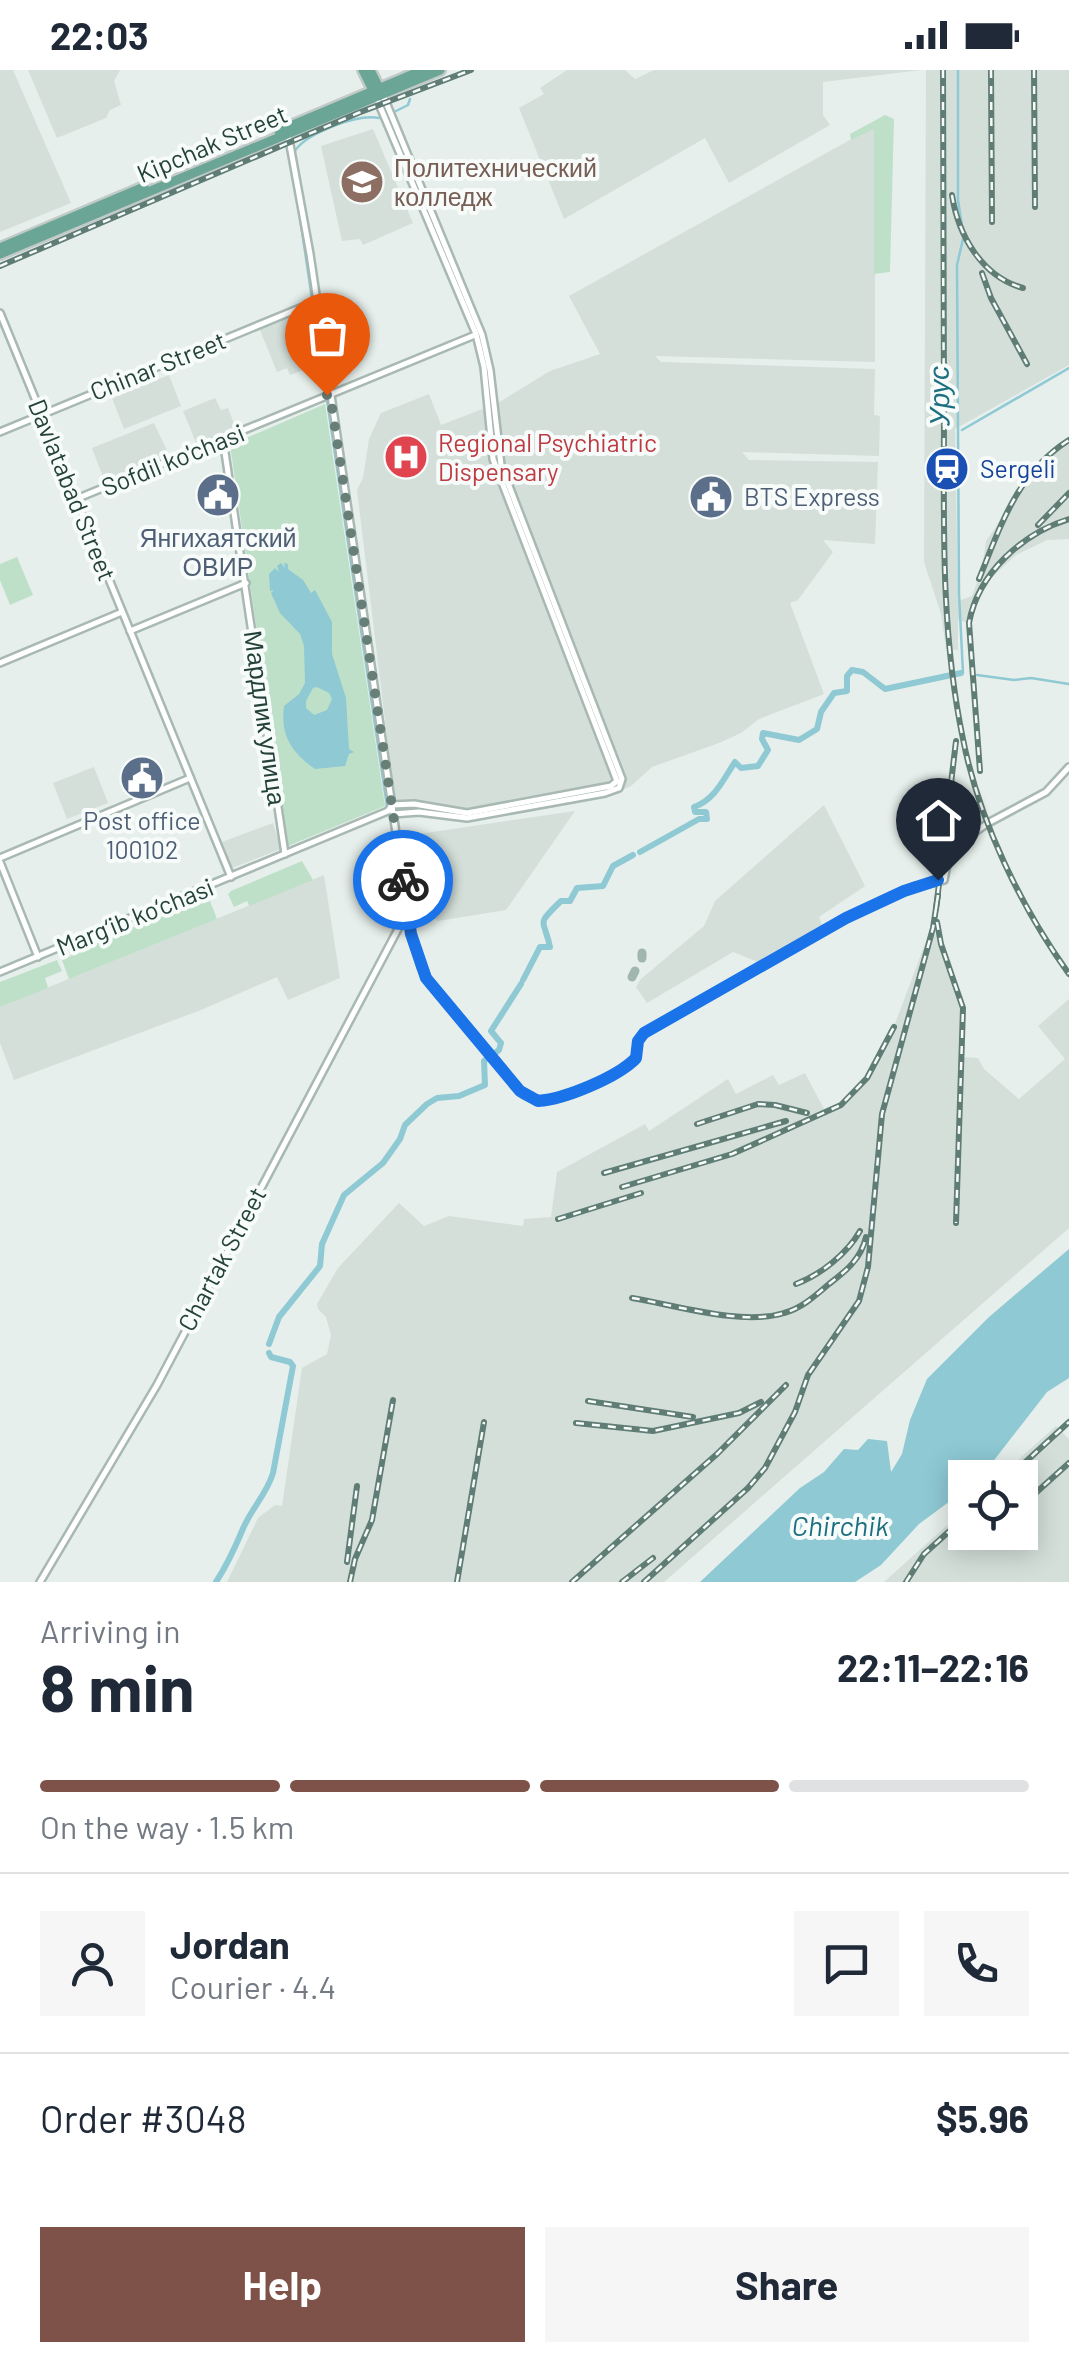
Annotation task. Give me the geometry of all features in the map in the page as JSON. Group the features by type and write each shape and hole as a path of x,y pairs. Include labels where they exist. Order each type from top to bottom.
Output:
{"main road":[{"path":"367,70 378,93"},
{"name":"Kipchak Street","path":"378,93 424,70"},
{"name":"Kipchak Street","path":"0,251 440,70"},
{"name":"Kipchak Street","path":"129,197 288,134 300,125"}],"street":[{"path":"378,93 480,334 490,370 499,459 621,774 620,787 604,793 471,817 391,810"},
{"path":"288,134 411,934 426,978 522,1093 538,1101 582,1088 634,1062 644,1033 846,918 912,887 944,880 955,846 991,821 1046,792 1069,767"},
{"name":"Chinar Street","path":"0,432 314,302"},
{"name":"Davlatabad Street","path":"0,313 130,631"},
{"path":"391,810 414,804 467,813 615,784 617,776 493,459 480,334"},
{"name":"Sofdil ko'chasi","path":"76,500 480,334"},
{"name":"Мардлик улица","path":"223,439 284,854"},
{"path":"231,877 130,631 246,583"},
{"path":"548,602 563,622"},
{"path":"0,662 122,612"},
{"path":"38,956 0,860 190,778"},
{"name":"Marg‘ib ko‘chasi","path":"0,972 391,810"},
{"path":"396,832 407,812"},
{"name":"Chartak Street","path":"40,1582 156,1385 407,911"},
{"path":"398,933 405,928 411,934"}],"shaded area":[{"path":"0,70 13,70 71,203 0,232"},
{"path":"28,70 120,70 114,81 121,105 110,110 106,118 57,138"},
{"path":"567,70 625,70 635,79 654,70 921,70 823,82 823,115 830,125 729,183 705,138 564,219 519,108 544,94 540,88"},
{"name":"Sergeli","path":"926,70 1069,70 1069,365 955,429 958,601 972,596 986,541 1036,470 1069,441 1069,539 1047,540 1016,555 989,580 969,623 958,620 958,650 946,649 941,614 924,562"},
{"path":"875,126 875,362 655,356 661,362 875,369 874,415 880,416 879,456 742,452 749,460 878,462 875,544 823,540 833,552 798,600 790,603 824,694 759,719 719,743 652,767 631,786 614,794 457,821 422,810 396,811 357,490 363,478 369,439 381,413 429,394 441,425 498,403 550,371 600,354 569,296"},
{"name":"Политехнический колледж","path":"373,129 413,223 363,245 360,239 342,241 321,146"},
{"path":"312,308 317,365 290,375 287,368 277,372 260,330"},
{"path":"169,375 181,406 124,429 112,398"},
{"path":"215,398 221,410 228,408 236,429 197,445 183,411"},
{"path":"154,423 170,457 105,482 92,448"},
{"path":"94,767 108,803 67,819 53,783"},
{"path":"824,805 865,886 819,917 823,927 758,962 733,952 647,1003 636,987 641,979 704,926 715,901"},
{"path":"575,811 506,910 438,921 416,904 405,836"},
{"path":"273,823 281,849 232,868 222,842"},
{"path":"324,875 340,978 288,1000 277,977 201,1010 14,1080 0,1043 0,1007"},
{"path":"929,933 937,935 957,987 962,1025 960,1057 978,1058 984,1069 1019,1099 1065,1059 1038,1026 1069,999 1069,1228 664,1582 227,1582 258,1518 275,1505 282,1506 302,1368 327,1354 331,1335 317,1304 338,1268 399,1203 424,1226 449,1216 523,1226 524,1219 551,1217 557,1172 645,1124 649,1131 728,1079 736,1094 773,1075 779,1085 805,1073 824,1109 836,1108 855,1093 886,1048"},
{"path":"1056,1426 1069,1439 1069,1582 884,1582 948,1524 948,1550 1038,1550 1038,1460 1018,1460"}],"green space":[{"path":"885,115 894,119 890,272 874,274 874,129 851,140 850,134"},
{"path":"325,404 385,806 288,846 230,445"},
{"path":"17,557 33,595 10,605 0,580 0,564"},
{"path":"393,845 400,892 394,894 384,848"},
{"path":"302,861 313,880 249,906 247,901 234,907 228,894 231,891"},
{"path":"197,901 210,901 217,919 69,979 62,960 71,953"},
{"path":"57,960 62,971 45,978 48,988 0,1007 0,982"}],"water":[{"path":"281,563 285,568 284,563 288,564 288,569 303,580 311,593 315,590 332,622 332,654 346,698 349,749 354,752 349,754 345,766 315,769 294,750 286,735 284,706 305,683 304,646 300,634 280,613 271,593 274,590 270,591 269,574 275,568 279,572 277,566","holes":["313,688 329,693 332,699 327,710 314,715 306,708"]},
{"name":"Chirchik","path":"1069,1249 1069,1378 1047,1392 994,1460 948,1460 948,1503 919,1524 881,1565 855,1582 700,1582 800,1488 824,1472 844,1449 858,1450 868,1439 887,1441 891,1472 902,1454 910,1420 927,1379 989,1317"}],"waterway":[{"name":"Урус","path":"958,70 958,200 962,226"},
{"path":"396,111 408,105 410,99"},
{"path":"294,152 309,138 333,126 379,118"},
{"path":"298,204 387,806"},
{"name":"Урус","path":"963,239 957,265 963,673"},
{"path":"962,430 1069,368"},
{"path":"640,852 699,819 707,819 706,812 695,812 694,807 713,794 735,762 741,768 758,766 768,750 763,733 799,740 817,729 821,712 834,693 847,691 847,676 852,670 863,672 885,689 961,673"},
{"path":"977,675 1069,684"},
{"path":"523,980 540,947 550,947 544,922 547,915 561,901 570,901 577,888 603,886 613,866 633,855"},
{"path":"269,1344 279,1317 320,1266 322,1244 344,1195 383,1163 405,1125 427,1104 485,1085 484,1061 499,1050 501,1043 491,1031 521,984"},
{"path":"216,1582 273,1473 293,1366 269,1353"}],"taxiway":[{"path":"642,953 642,958"},
{"path":"632,977 635,971"}],"railway":[{"path":"0,266 358,113 471,70"},
{"path":"943,70 944,531 950,657 970,770 991,832 1034,921 1069,974"},
{"path":"991,70 992,222"},
{"path":"1034,70 1035,207"},
{"path":"952,195 960,225 974,252 995,274 1023,288"},
{"path":"982,273 991,298 1027,364"},
{"path":"979,579 1003,520 1023,484 1051,453 1069,440"},
{"path":"1038,525 1069,493"},
{"path":"980,771 969,623 974,605 1005,557 1035,534 1069,519"},
{"path":"936,909 956,741"},
{"path":"644,1582 765,1468 795,1412 808,1375 859,1301 868,1267 882,1114 933,928 938,895"},
{"path":"937,922 963,1008 956,1223"},
{"path":"622,1187 732,1154 841,1105 867,1078 894,1027"},
{"path":"697,1124 758,1104 807,1113"},
{"path":"604,1173 786,1121"},
{"path":"558,1219 641,1193"},
{"path":"796,1284 832,1263 860,1231"},
{"path":"632,1298 729,1316 784,1313 808,1301 847,1269 866,1237"},
{"path":"572,1582 717,1454 786,1385"},
{"path":"350,1582 372,1520 393,1400"},
{"path":"588,1401 693,1417"},
{"path":"576,1423 653,1431 739,1413 761,1402"},
{"path":"457,1582 484,1422"},
{"path":"1028,1460 1069,1422"},
{"path":"1038,1491 1069,1463"},
{"path":"347,1562 357,1486"},
{"path":"906,1582 924,1554 948,1532"},
{"path":"622,1582 653,1558"}],"way so far":[{"path":"327,395 330,394 403,880"}],"place":[{"name":"Политехнический колледж","path":"362,182"},
{"name":"Regional Psychiatric Dispensary","path":"406,457"},
{"name":"Sergeli","path":"947,469"},
{"name":"Янгихаятский ОВИР","path":"218,495"},
{"name":"BTS Express","path":"711,497"},
{"name":"Post office 100102","path":"142,778"}],"route":[{"path":"403,880 411,934 426,978 520,1091 538,1101 574,1092 625,1068 634,1062 638,1041 644,1033 846,918 938,880"}]}
